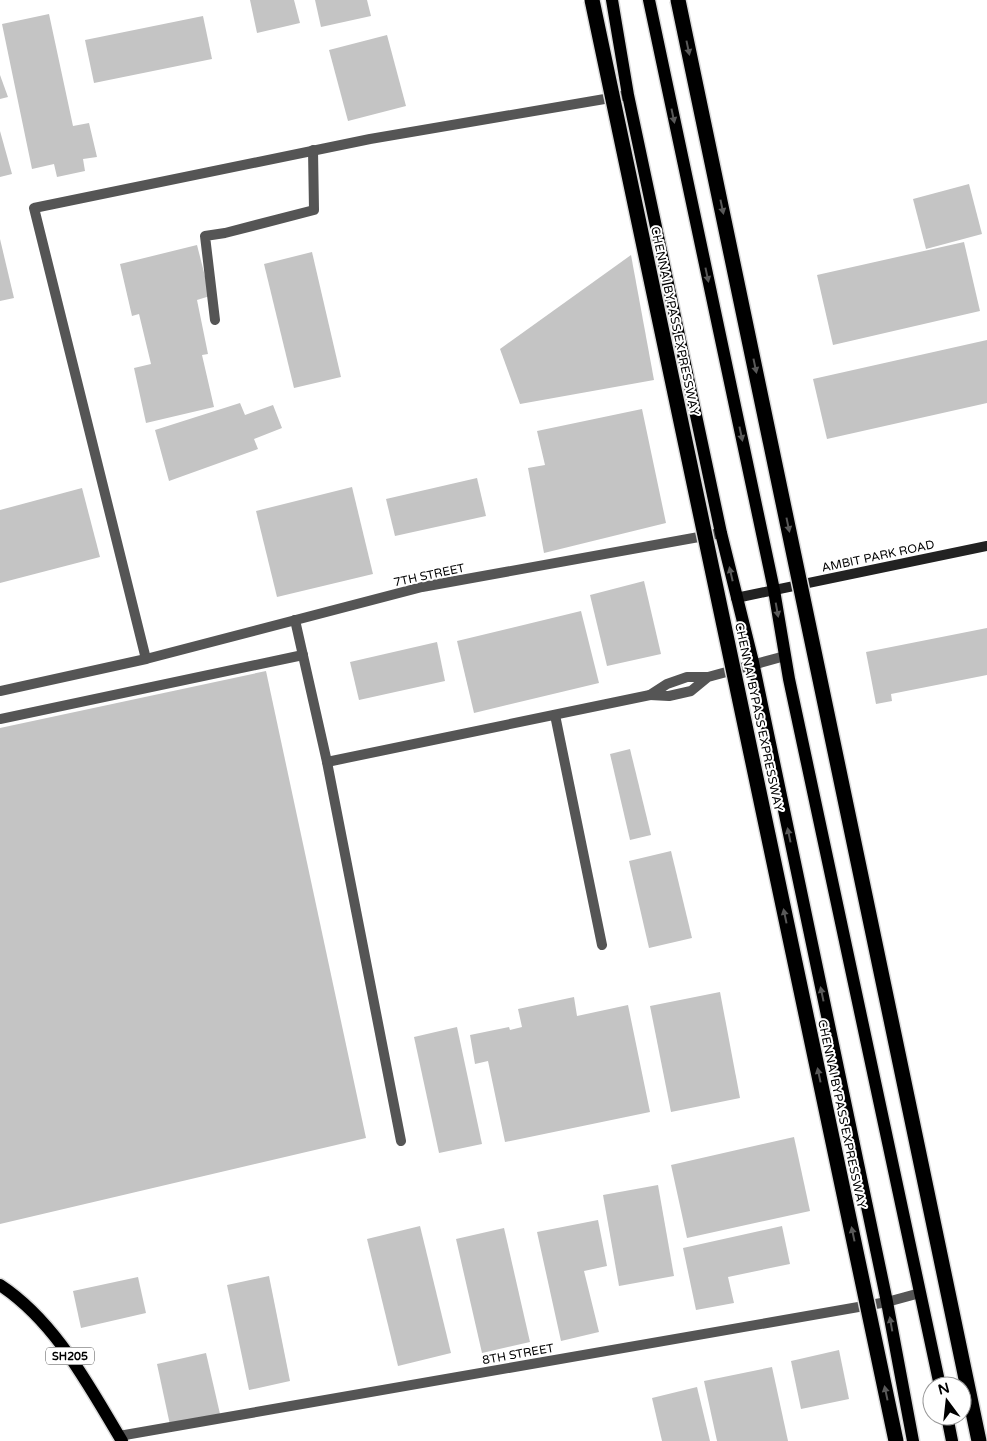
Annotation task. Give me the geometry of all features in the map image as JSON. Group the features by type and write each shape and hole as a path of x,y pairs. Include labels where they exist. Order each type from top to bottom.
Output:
{"highway":[{"name":"CHENNAI BYPASS EXPRESSWAY","path":"592,0 896,1441"},
{"path":"678,0 979,1441"}],"main road":[{"path":"612,0 628,95 736,598 753,665 887,1302 913,1441"},
{"path":"649,0 774,590 785,656 938,1376"},
{"name":"SH205","path":"0,1285 18,1297 53,1334 75,1363 121,1438"},
{"path":"949,1426 952,1441"}],"street":[{"path":"146,658 34,208 370,139 628,95"},
{"path":"215,320 205,236 225,233 314,210 313,150"},
{"name":"7TH STREET","path":"0,691 146,658 422,588 722,533"},
{"name":"AMBIT PARK ROAD","path":"736,598 987,546"},
{"path":"295,620 327,762 401,1141"},
{"path":"0,719 303,655"},
{"path":"327,762 650,695 669,696 691,691 708,677 785,656"},
{"path":"554,715 602,945"},
{"name":"8TH STREET","path":"121,1438 887,1302 920,1293"}],"building":[{"path":"250,0 294,0 300,23 257,33"},
{"path":"315,0 367,0 371,16 321,27"},
{"path":"49,14 73,126 89,123 97,157 83,159 85,171 57,177 54,164 32,169 2,24"},
{"path":"203,16 212,59 94,83 85,40"},
{"path":"387,35 406,106 348,121 329,50"},
{"path":"0,75 8,97 0,99"},
{"path":"0,131 12,174 0,177"},
{"path":"969,184 982,234 926,249 913,199"},
{"path":"0,239 14,298 0,301"},
{"path":"964,242 980,311 833,345 817,275"},
{"path":"197,245 210,296 197,300 208,354 202,355 214,407 146,423 134,368 151,364 139,314 132,316 120,264"},
{"path":"312,252 341,377 294,388 264,264"},
{"path":"631,255 654,380 520,404 500,349"},
{"path":"987,340 987,403 827,439 813,379"},
{"path":"240,403 245,415 273,405 282,428 254,439 258,449 169,481 155,430"},
{"path":"642,409 666,523 544,553 528,468 545,465 537,431"},
{"path":"477,478 486,516 395,536 386,499"},
{"path":"352,487 373,574 277,597 256,511"},
{"path":"82,488 100,557 0,583 0,510"},
{"path":"644,581 661,654 607,666 590,595"},
{"path":"581,611 599,683 474,713 457,641"},
{"path":"987,628 987,675 891,694 892,701 876,704 866,652"},
{"path":"437,642 445,681 359,700 350,662"},
{"path":"266,671 366,1138 0,1224 0,728"},
{"path":"630,749 651,835 630,840 610,754"},
{"path":"671,851 692,938 649,948 629,861"},
{"path":"720,992 740,1098 671,1112 650,1006"},
{"path":"574,997 577,1016 628,1005 650,1112 505,1142 488,1061 475,1064 470,1035 509,1027 510,1030 522,1027 518,1009"},
{"path":"457,1027 482,1144 439,1153 414,1037"},
{"path":"794,1137 810,1211 687,1238 671,1165"},
{"path":"658,1185 674,1276 619,1286 603,1195"},
{"path":"598,1220 607,1266 584,1271 599,1332 561,1341 537,1232"},
{"path":"420,1226 451,1353 398,1366 367,1239"},
{"path":"782,1226 790,1264 728,1277 734,1303 696,1310 683,1248"},
{"path":"504,1228 530,1342 482,1353 456,1239"},
{"path":"269,1276 290,1381 249,1390 227,1285"},
{"path":"138,1277 146,1313 81,1328 73,1291"},
{"path":"839,1350 849,1399 801,1409 791,1361"},
{"path":"206,1353 220,1414 170,1425 157,1364"},
{"path":"772,1367 788,1441 717,1441 704,1381"},
{"path":"697,1387 710,1441 662,1441 652,1398"}]}
